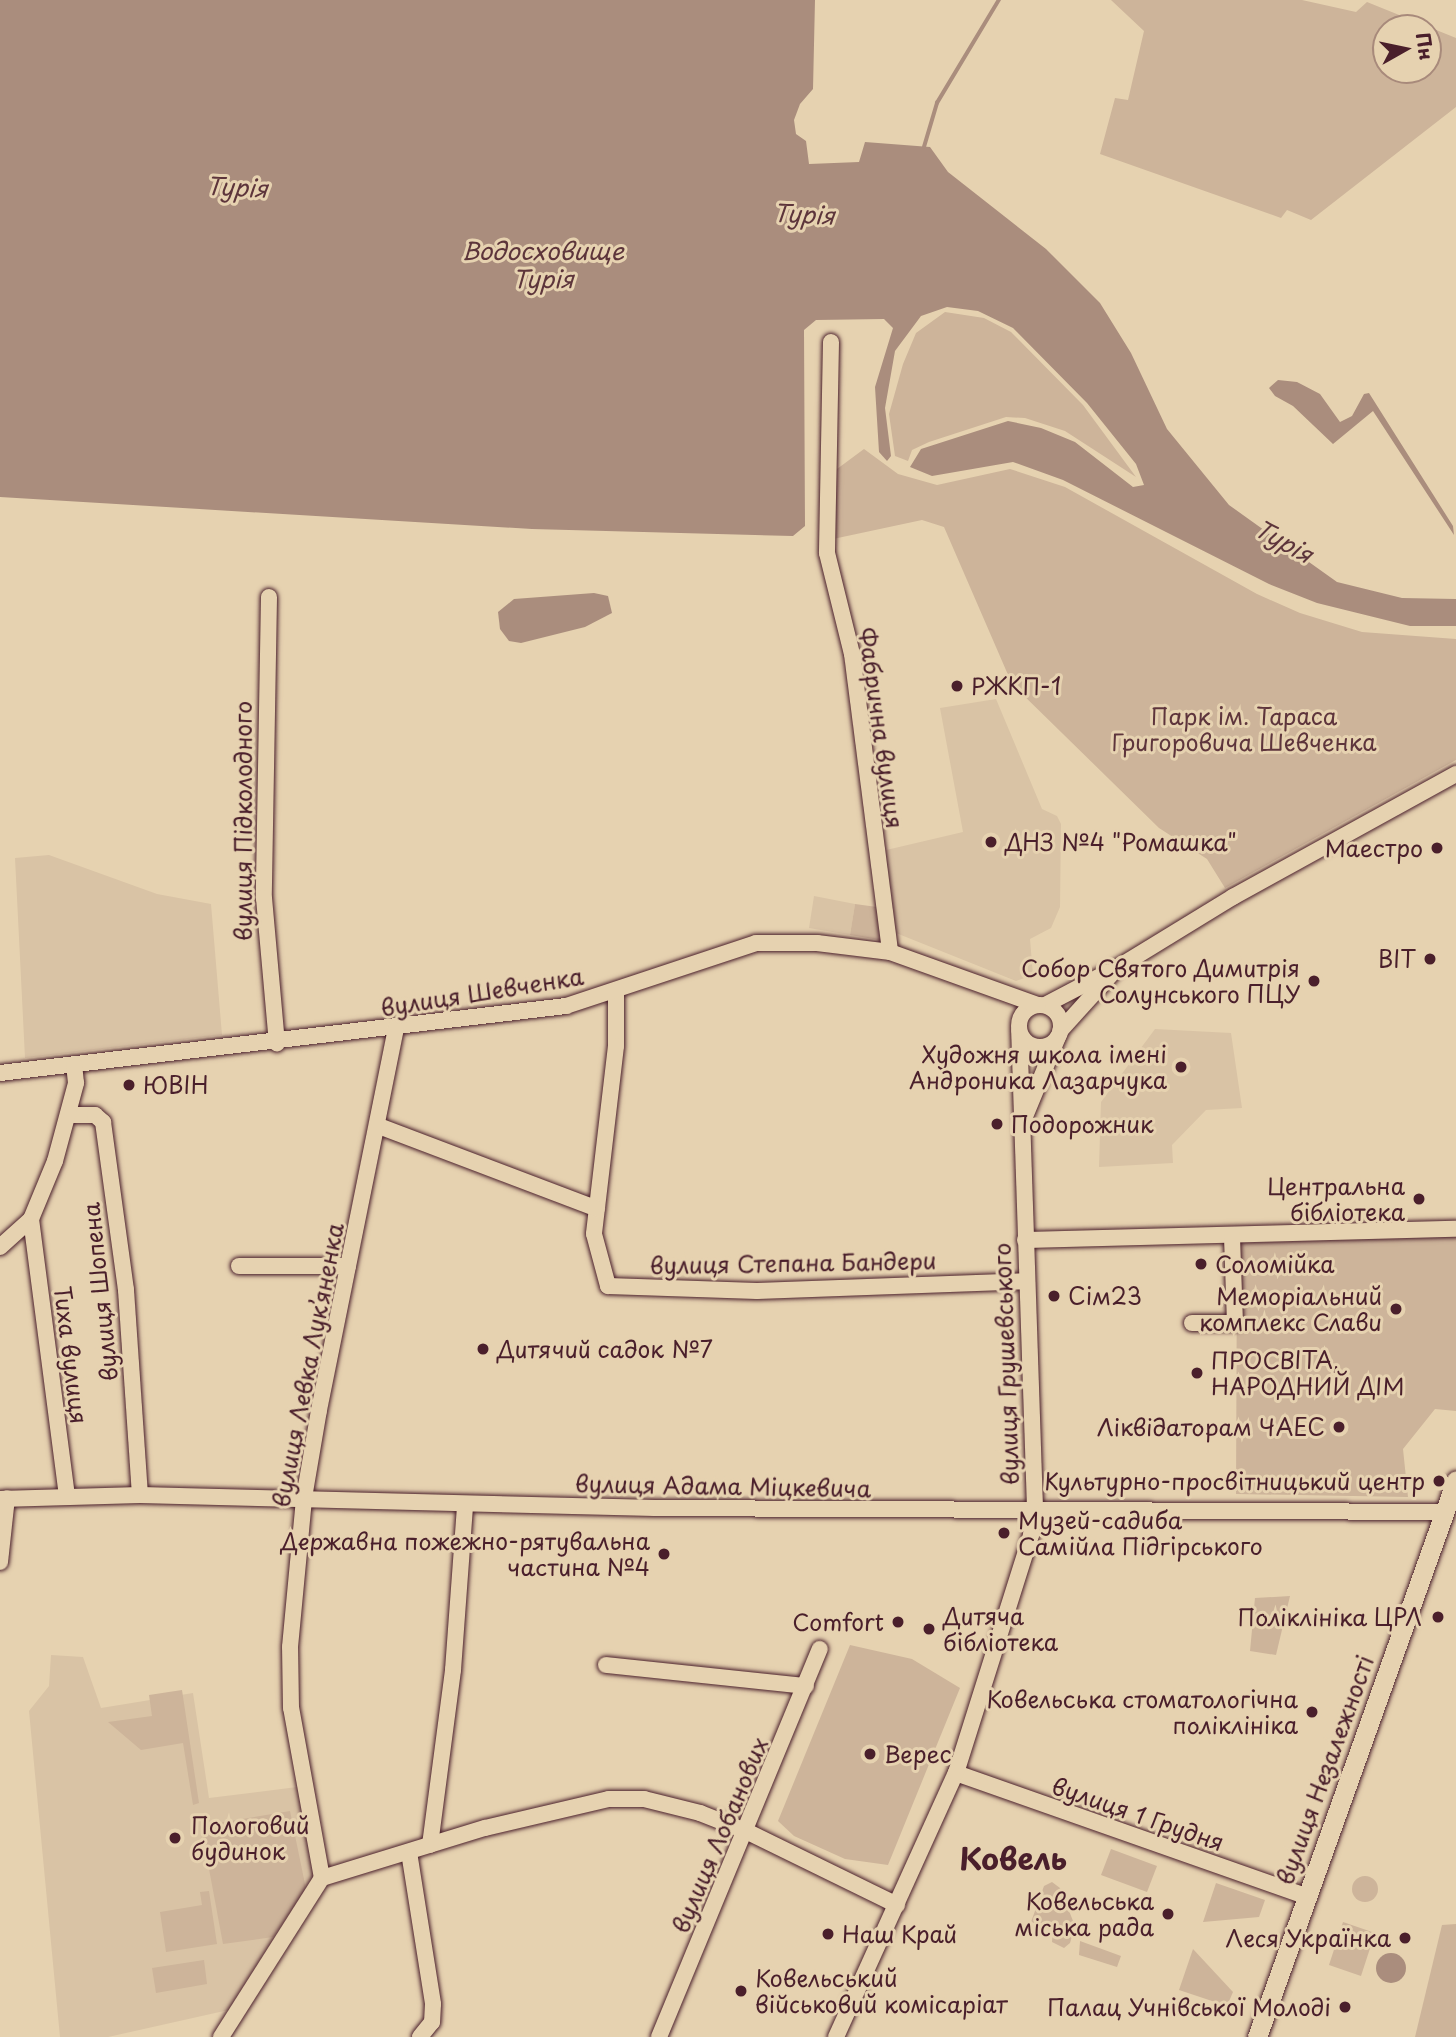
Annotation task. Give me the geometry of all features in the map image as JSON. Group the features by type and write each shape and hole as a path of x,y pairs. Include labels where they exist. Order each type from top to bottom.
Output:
{"main road":[{"name":"вулиця Незалежності","path":"1257,2037 1456,1480"}],"street":[{"name":"Фабрична вулиця","path":"831,342 827,553 852,654 890,952"},
{"name":"вулиця Підколодного","path":"268,597 264,898 277,1043"},
{"path":"1022,1125 1019,1027 1026,1011 1117,968 1244,891 1456,774"},
{"name":"вулиця Шевченка","path":"0,1073 396,1029 566,1006 616,992 695,960 756,943 817,943 890,952 944,968 1000,993 1041,1005"},
{"name":"вулиця Грушевського","path":"836,2037 956,1773 1028,1550 1035,1508 1025,1281 1022,1125 1059,1034 1117,968"},
{"name":"вулиця Степана Бандери","path":"616,992 617,1046 594,1234 608,1286 757,1291 1025,1281"},
{"path":"1000,993 1033,1046 1047,1046 1059,1034 1059,1018 1041,1005"},
{"name":"вулиця Левка Лукʼяненка","path":"322,1878 291,1708 290,1647 304,1498 348,1266 380,1126 396,1029"},
{"path":"0,1247 31,1219 69,1115 76,1083 74,1063"},
{"name":"вулиця Шопена","path":"69,1115 95,1115 103,1122 125,1290 140,1495"},
{"path":"380,1126 597,1209"},
{"name":"Тиха вулиця","path":"31,1219 66,1496"},
{"path":"1025,1240 1456,1229"},
{"path":"1192,1323 1235,1323 1232,1236"},
{"path":"239,1266 348,1266"},
{"name":"вулиця Адама Міцкевича","path":"4,1499 140,1495 465,1505 846,1511 1035,1508 1445,1512"},
{"path":"0,1562 4,1499"},
{"path":"430,1845 453,1670 465,1505"},
{"name":"вулиця Лобанових","path":"659,2037 748,1832 820,1649"},
{"path":"606,1665 806,1686"},
{"name":"вулиця 1 Грудня","path":"956,1773 1306,1896"},
{"path":"221,2037 322,1878 430,1845 609,1799 677,1806 748,1832 897,1905"},
{"path":"410,1852 433,2004 427,2035"}],"shaded area":[{"name":"ДНЗ №4 \"Ромашка\"","path":"996,699 1042,809 1057,816 1061,824 1060,907 1051,928 1030,939 1033,975 1016,981 891,931 882,851 963,832 940,708"},
{"path":"49,855 157,894 211,904 222,1035 25,1058 15,858"},
{"path":"814,896 855,904 850,935 809,928"},
{"name":"Художня школа імені Андроника Лазарчука","path":"1155,1029 1231,1033 1242,1108 1206,1110 1172,1145 1173,1163 1099,1167 1101,1102"},
{"name":"Пологовий будинок","path":"51,1655 83,1657 101,1708 193,1693 209,1798 297,1787 317,1877 233,2009 108,2037 60,2037 29,1711 49,1686"}],"green space":[{"path":"1111,0 1302,0 1356,12 1367,2 1397,14 1372,14 1372,84 1442,84 1442,32 1456,38 1456,107 1311,220 1287,210 1281,218 1100,154 1115,98 1128,100 1144,31"},
{"path":"945,312 984,318 1011,332 1083,405 1136,477 1065,431 1025,418 1006,417 929,442 912,450 908,461 895,456 889,414 903,364 916,333"},
{"name":"Парк ім. Тараса Григоровича Шевченка","path":"864,449 898,474 937,485 1010,469 1065,487 1257,594 1300,613 1362,632 1456,639 1456,760 1225,888 1207,859 1159,828 1012,684 944,527 922,520 833,539 837,469"},
{"path":"855,904 877,907 880,940 850,935"},
{"path":"1456,1236 1456,1411 1435,1409 1403,1449 1408,1497 1236,1494 1237,1243"},
{"path":"1290,1596 1276,1655 1250,1651 1255,1598"},
{"path":"850,1645 912,1659 960,1688 888,1865 845,1859 794,1836 778,1821"},
{"path":"182,1690 199,1803 193,1805 183,1743 141,1750 108,1722 152,1716 149,1695"},
{"path":"290,1811 306,1889 273,1937 223,1944 201,1826"},
{"path":"1111,1849 1157,1866 1147,1892 1101,1875"},
{"path":"1365,1876 1374,1880 1378,1889 1374,1898 1365,1902 1356,1898 1352,1889 1356,1880"},
{"path":"1052,1882 1060,1888 1075,1926 1070,1943 1064,1948 1052,1942 1053,1929 1031,1922 1044,1886"},
{"path":"1216,1883 1265,1900 1259,1917 1203,1922"},
{"path":"209,1891 217,1944 166,1952 160,1912 202,1905 200,1892"},
{"path":"1343,1922 1375,1933 1361,1976 1329,1965"},
{"path":"1456,1924 1456,2037 1415,2037 1442,1925"},
{"path":"1080,1941 1121,1956 1117,1967 1079,1955"},
{"path":"1193,1949 1233,1992 1227,2006 1179,1990"},
{"path":"204,1960 207,1984 156,1993 152,1968"}],"water":[{"name":"Водосховище Турія","path":"0,0 815,0 813,89 800,104 794,120 796,134 806,141 809,164 859,162 865,142 930,147 948,172 1046,249 1100,303 1131,353 1167,429 1229,505 1337,582 1402,598 1456,599 1456,626 1410,626 1317,603 1269,584 1063,480 1013,462 932,476 910,467 921,449 1008,421 1041,428 1075,442 1133,487 1144,485 1136,464 1087,403 1013,328 978,311 947,307 921,316 895,351 885,408 891,456 887,461 879,452 875,387 893,328 884,319 816,320 804,330 805,526 793,536 532,529 0,497"},
{"path":"1278,380 1297,382 1320,394 1340,422 1352,416 1364,394 1369,393 1453,526 1454,535 1373,411 1333,444 1293,406 1275,396 1269,388"},
{"path":"594,593 608,596 612,613 585,627 521,643 509,641 500,629 498,612 514,599"},
{"path":"1391,1953 1397,1954 1405,1962 1405,1974 1397,1982 1391,1983 1385,1982 1377,1974 1376,1968 1377,1962 1385,1954"}],"waterway":[{"path":"924,147 937,103 999,0"}],"place":[{"name":"РЖКП-1","path":"957,686"},
{"name":"ДНЗ №4 \"Ромашка\"","path":"991,842"},
{"name":"Маестро","path":"1437,848"},
{"name":"ВІТ","path":"1430,959"},
{"name":"Собор Святого Димитрія Солунського ПЦУ","path":"1314,981"},
{"name":"Художня школа імені Андроника Лазарчука","path":"1181,1067"},
{"name":"ЮВІН","path":"129,1085"},
{"name":"Подорожник","path":"997,1124"},
{"name":"Центральна бібліотека","path":"1419,1199"},
{"name":"Соломійка","path":"1201,1264"},
{"name":"Сім23","path":"1054,1296"},
{"name":"Меморіальний комплекс Слави","path":"1396,1309"},
{"name":"Дитячий садок №7","path":"483,1349"},
{"name":"ПРОСВІТА, НАРОДНИЙ ДІМ","path":"1197,1373"},
{"name":"Ліквідаторам ЧАЕС","path":"1339,1427"},
{"name":"Культурно-просвітницький центр","path":"1439,1481"},
{"name":"Музей-садиба Самійла Підгірського","path":"1004,1533"},
{"name":"Державна пожежно-рятувальна частина №4","path":"664,1554"},
{"name":"Поліклініка ЦРЛ","path":"1438,1617"},
{"name":"Comfort","path":"898,1622"},
{"name":"Дитяча бібліотека","path":"929,1629"},
{"name":"Ковельська стоматологічна поліклініка","path":"1312,1712"},
{"name":"Верес","path":"870,1754"},
{"name":"Пологовий будинок","path":"175,1838"},
{"name":"Ковельська міська рада","path":"1168,1914"},
{"name":"Наш Край","path":"828,1934"},
{"name":"Леся Українка","path":"1405,1938"},
{"name":"Ковельський військовий комісаріат","path":"741,1991"},
{"name":"Палац Учнівської Молоді","path":"1345,2007"}],"district":[{"name":"Ковель","path":"1013,1858"}],"water label":[{"name":"Турія","path":"237,187"},
{"name":"Турія","path":"804,214"},
{"name":"Турія","path":"1284,541"}]}
